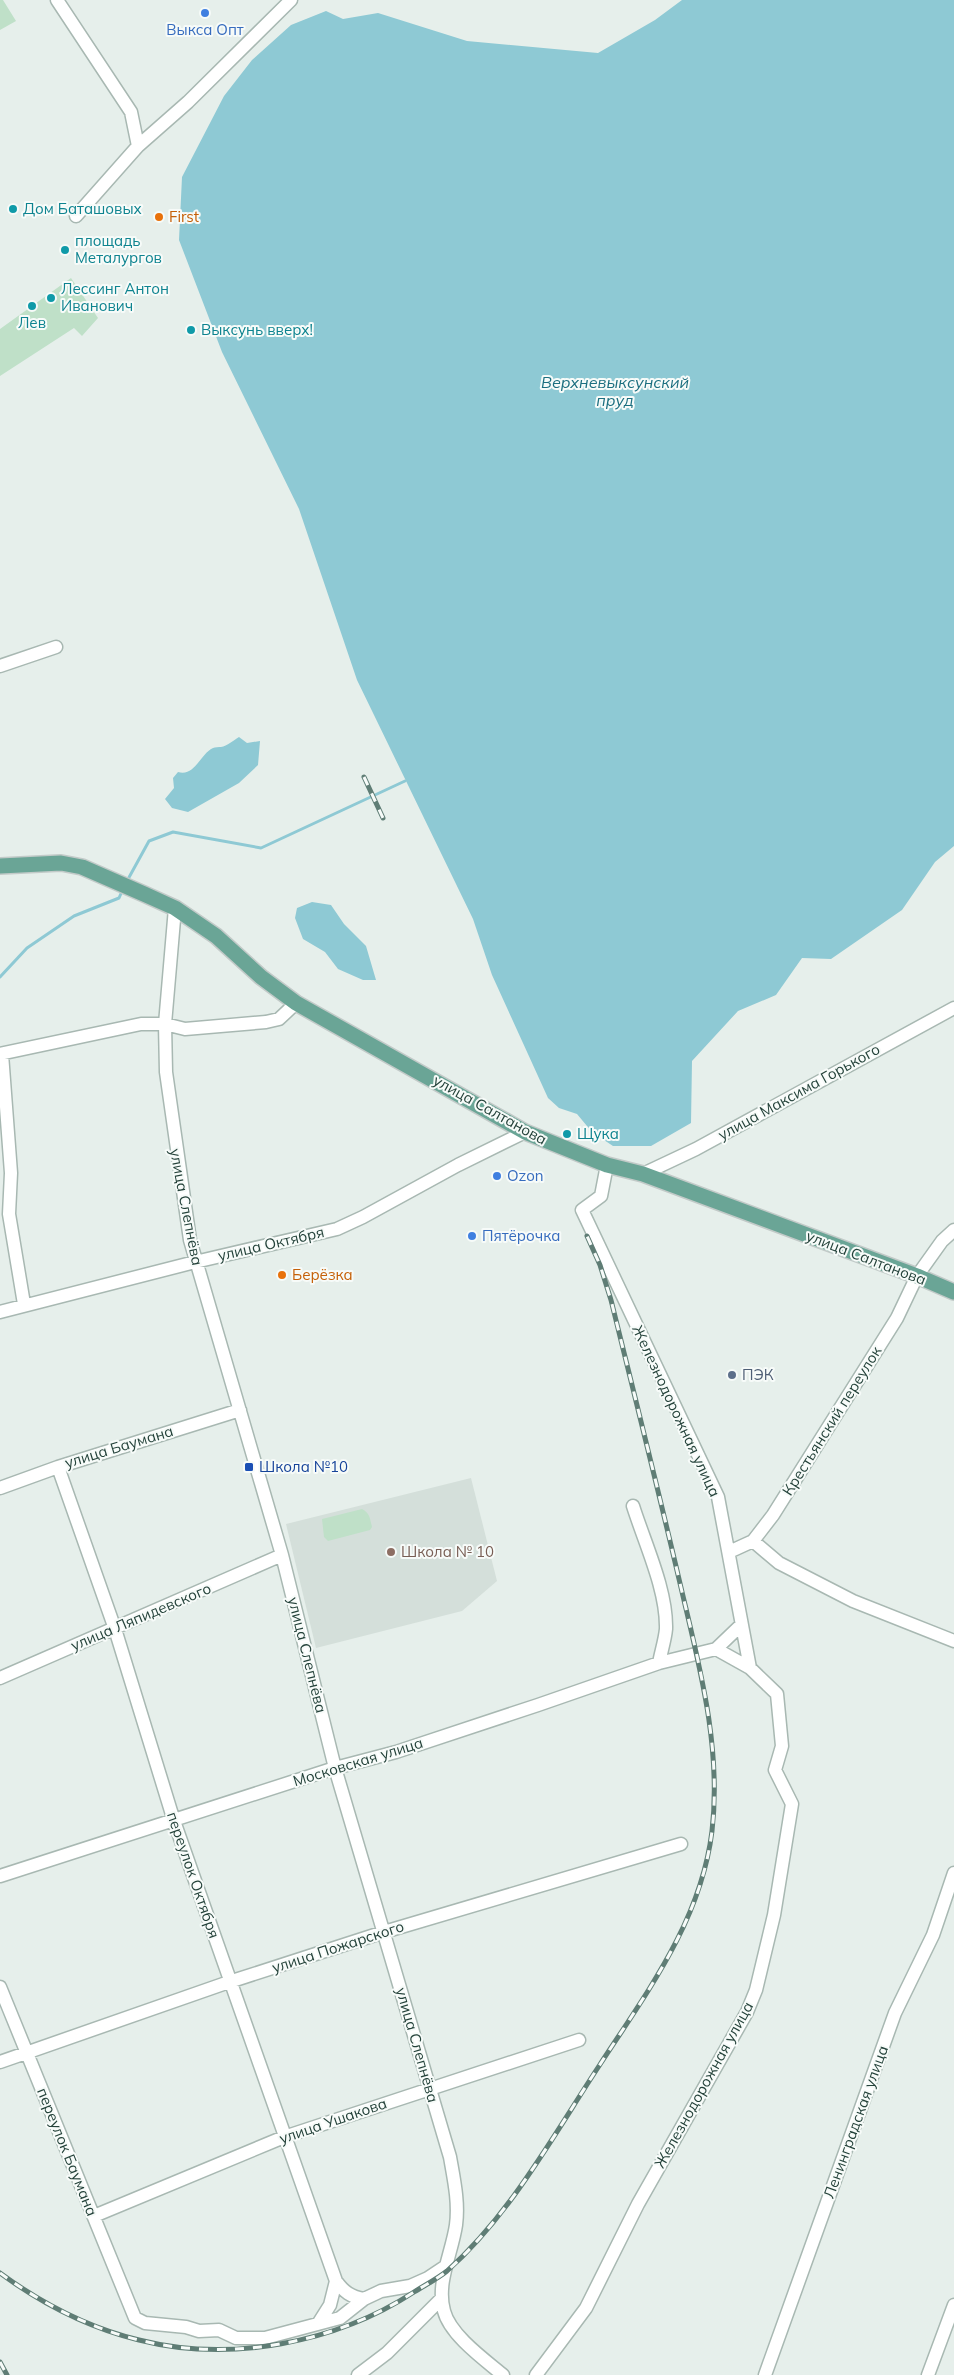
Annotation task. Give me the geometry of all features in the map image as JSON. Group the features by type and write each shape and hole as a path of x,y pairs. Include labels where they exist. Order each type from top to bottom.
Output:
{"main road":[{"name":"улица Салтанова","path":"0,866 62,863 104,876 175,908 216,936 261,977 296,1003 525,1132 607,1165 643,1174 917,1276 954,1292"}],"street":[{"path":"57,0 131,112 138,146"},
{"path":"76,216 138,146 188,102 291,0"},
{"path":"0,666 56,647"},
{"name":"улица Слепнёва","path":"175,908 165,1024 166,1072 171,1124 195,1262 209,1300 282,1556 335,1768 430,2089 456,2186 456,2226 446,2266 442,2298 444,2313 463,2340 503,2375"},
{"path":"24,1304 9,1214 12,1173 1,1054 141,1024 165,1024 185,1029 266,1022 279,1019 296,1003"},
{"name":"улица Максима Горького","path":"643,1174 696,1149 954,1008"},
{"name":"улица Октября","path":"0,1312 24,1304 337,1229 525,1132"},
{"name":"Железнодорожная улица","path":"536,2375 586,2308 638,2204 735,2033 756,1990 774,1915 792,1804 775,1770 782,1746 777,1694 750,1668 740,1626 729,1552 718,1497 582,1210 601,1196 607,1165"},
{"name":"Крестьянский переулок","path":"729,1552 752,1541 773,1515 897,1318 917,1276 942,1241 954,1230"},
{"name":"улица Баумана","path":"0,1488 58,1467 240,1410"},
{"name":"переулок Октября","path":"58,1467 115,1629 174,1821 229,1982 336,2281 342,2290 353,2297 364,2299"},
{"path":"633,1506 662,1592 666,1631 659,1663"},
{"path":"752,1541 779,1563 853,1601 954,1641"},
{"name":"улица Ляпидевского","path":"0,1678 282,1556"},
{"path":"740,1626 716,1649 750,1668"},
{"name":"Московская улица","path":"0,1876 335,1768 424,1742 659,1663 716,1649"},
{"name":"улица Пожарского","path":"0,2062 229,1982 384,1932 681,1844"},
{"name":"Ленинградская улица","path":"765,2375 895,2013 933,1935 954,1873"},
{"name":"переулок Баумана","path":"0,1987 135,2318 145,2323 186,2326 199,2331 219,2330 236,2338 265,2338 318,2324"},
{"name":"улица Ушакова","path":"94,2216 284,2137 578,2040"},
{"path":"318,2324 340,2318 364,2299 381,2291 410,2286 428,2278 446,2266"},
{"path":"318,2324 330,2305 336,2281"},
{"path":"358,2375 387,2353 442,2298"},
{"path":"928,2375 954,2304"}],"shaded area":[{"name":"Школа № 10","path":"471,1478 497,1581 462,1611 316,1648 286,1524"}],"green space":[{"path":"0,0 3,0 16,21 0,30"},
{"path":"71,278 98,318 82,336 74,328 0,376 0,329"},
{"path":"362,1509 369,1516 372,1527 370,1530 328,1541 324,1537 322,1519"}],"water":[{"name":"Верхневыксунский пруд","path":"682,0 954,0 954,846 935,862 902,910 831,959 802,958 776,995 738,1011 692,1061 691,1123 651,1146 613,1146 592,1132 577,1114 559,1108 548,1098 492,975 473,919 357,680 299,509 222,352 179,240 182,177 224,96 252,60 291,25 326,11 343,19 378,13 467,41 598,53 655,20"},
{"path":"239,737 247,743 260,741 258,765 239,783 188,812 172,808 165,799 174,788 173,778 178,772 184,773 189,771 208,751 226,745"},
{"path":"312,902 331,905 344,924 366,946 376,980 363,980 338,969 325,952 303,939 295,918 297,908"}],"waterway":[{"path":"127,881 149,841 173,832 261,848 405,781"},
{"path":"0,977 27,948 74,916 119,898 123,889"}],"railway":[{"path":"364,777 383,818"},
{"path":"0,2273 49,2304 102,2329 139,2340 174,2347 209,2349 245,2348 281,2344 317,2336 384,2310 447,2271 491,2225 529,2174 653,1983 684,1925 706,1864 712,1831 714,1767 711,1735 694,1641 611,1300 600,1265 587,1236"},
{"path":"0,2362 7,2375"}],"place":[{"name":"Выкса Опт","path":"205,13"},
{"name":"Дом Баташовых","path":"13,209"},
{"name":"First","path":"159,217"},
{"name":"площадь Металургов","path":"65,250"},
{"name":"Лессинг Антон Иванович","path":"51,298"},
{"name":"Лев","path":"32,306"},
{"name":"Выксунь вверх!","path":"191,330"},
{"name":"Щука","path":"567,1134"},
{"name":"Ozon","path":"497,1176"},
{"name":"Пятёрочка","path":"472,1236"},
{"name":"Берёзка","path":"282,1275"},
{"name":"ПЭК","path":"732,1375"},
{"name":"Школа №10","path":"249,1467"},
{"name":"Школа № 10","path":"391,1552"}]}
